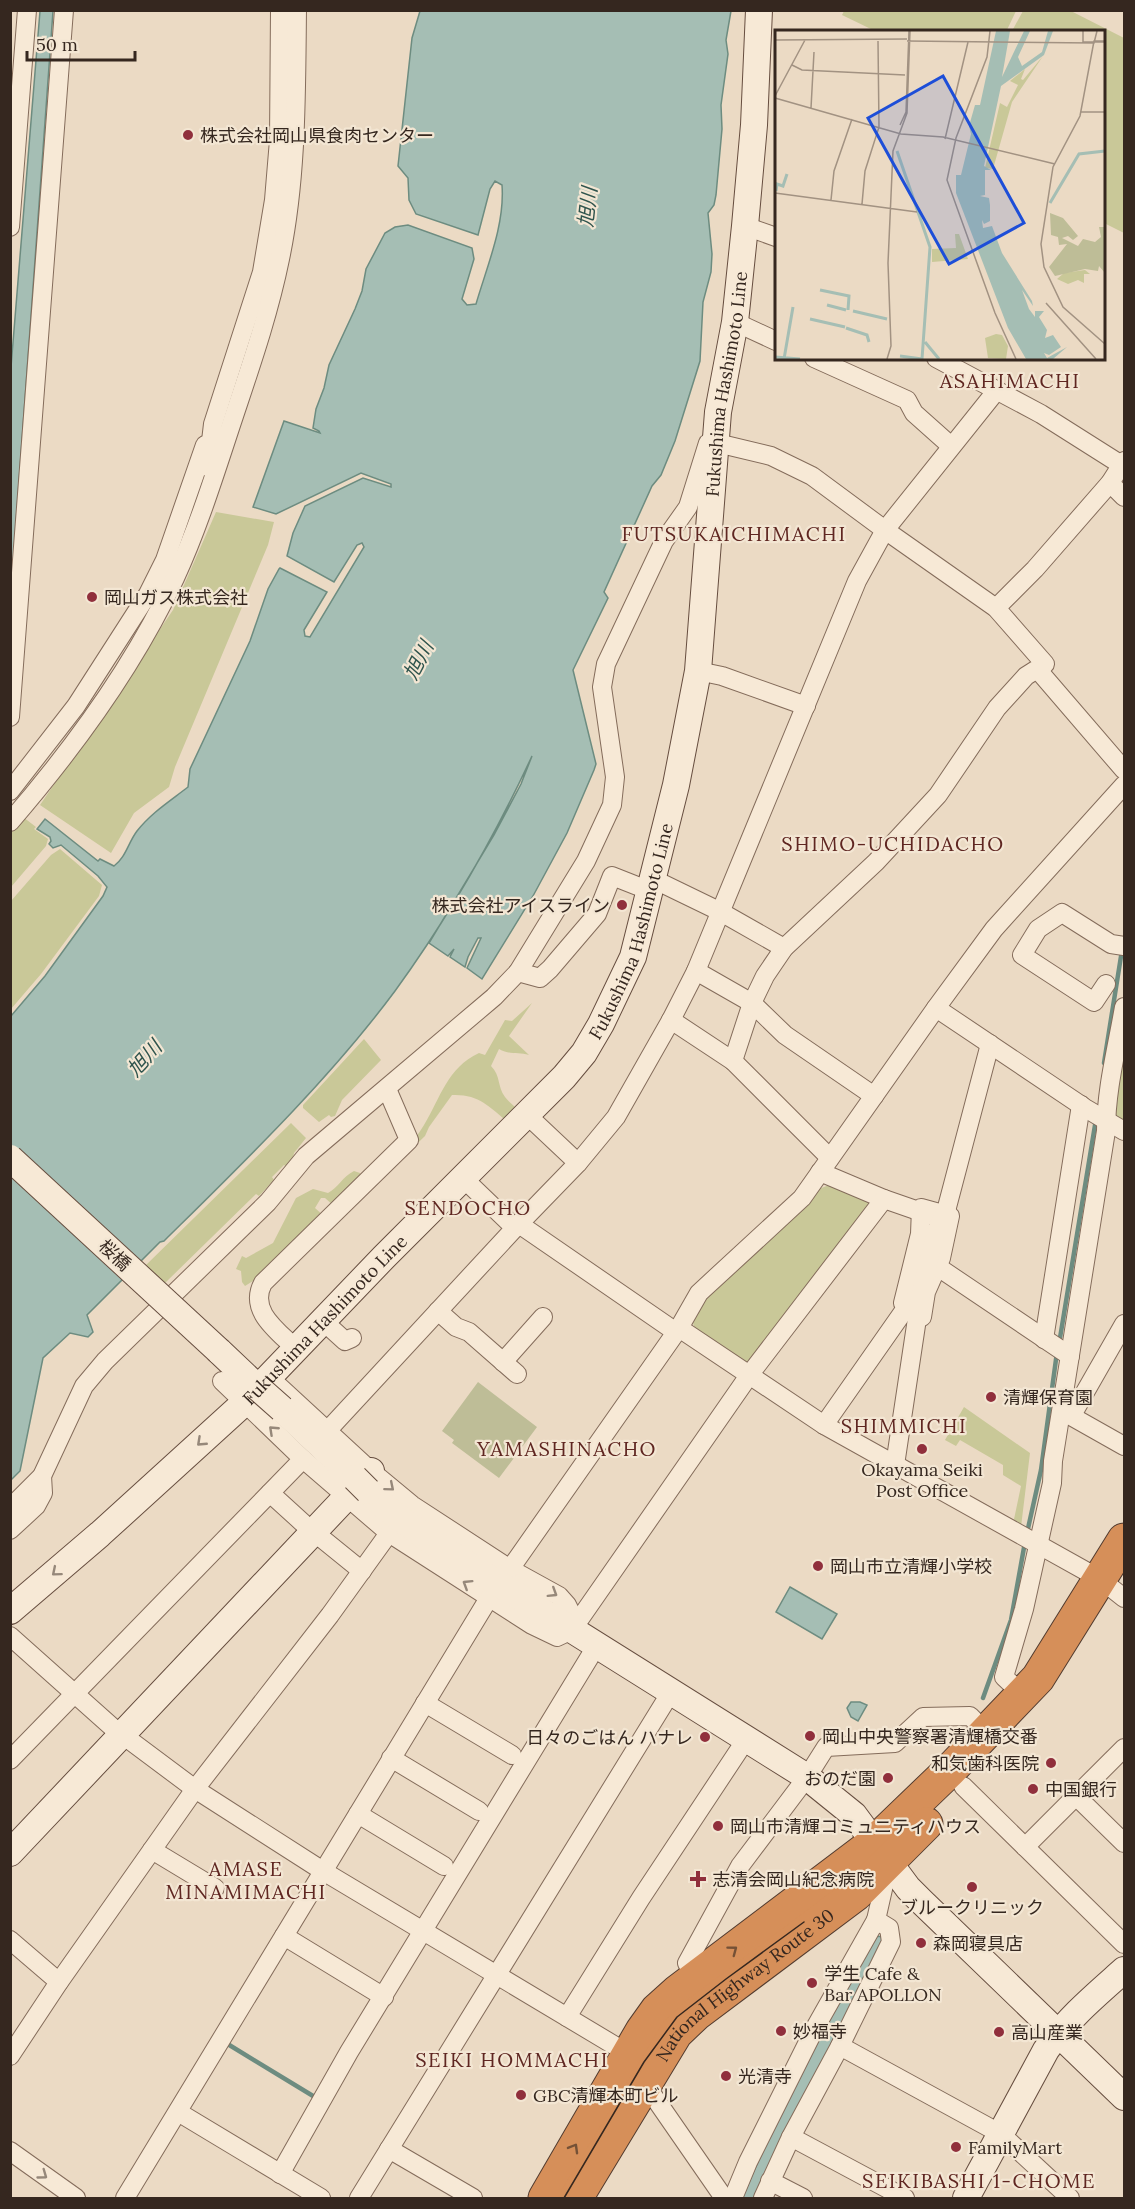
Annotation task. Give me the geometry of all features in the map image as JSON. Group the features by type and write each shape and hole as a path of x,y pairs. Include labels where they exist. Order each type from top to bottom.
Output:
{"highway":[{"name":"National Highway Route 30","path":"576,2199 635,2071 657,2010 694,1979 882,1852 963,1786 1036,1710 1052,1690 1116,1585 1125,1540"},
{"name":"National Highway Route 30","path":"545,2199 635,2071 668,2043 685,2023 855,1894 882,1852 894,1826 1023,1695 1053,1656 1116,1585"}],"street":[{"path":"10,227 16,98 27,10"},
{"path":"10,717 64,10"},
{"path":"13,783 76,706 148,594 168,550 213,424 262,272 274,200 279,140 280,10"},
{"path":"10,822 40,788 131,657 175,578 205,499 257,346 280,259 293,167 297,10"},
{"name":"Fukushima Hashimoto Line","path":"10,1611 100,1534 296,1349 575,1064 602,1024 633,957 676,785 698,671 718,412 735,322 745,226 754,125 759,10"},
{"path":"745,226 775,236"},
{"path":"735,322 775,340"},
{"path":"818,360 907,400 914,413 951,446"},
{"path":"940,360 1041,414 1112,461 1123,462 1110,483 1035,569 996,608"},
{"path":"328,1430 517,1226 578,1164 616,1117 671,1020 696,970 857,580 885,530 997,390"},
{"path":"10,1508 42,1476 84,1386 105,1361 268,1202 306,1156 494,997 518,972 586,861 612,805 615,777 602,687 606,664 664,541 688,507 718,412"},
{"path":"205,499 213,424"},
{"path":"717,443 771,456 812,476 996,608 1045,664 1026,676 997,708 938,795 876,862 784,948 765,976 752,1003 733,1061"},
{"path":"1110,483 1125,497"},
{"path":"1038,670 1125,771"},
{"path":"698,671 722,676 806,706"},
{"path":"510,1569 678,1330 699,1293 802,1198 994,929 1125,784"},
{"path":"518,972 540,978 549,969 597,914 612,876 652,885 719,911 784,948"},
{"path":"1106,984 1095,1002 1022,954 1038,928 1062,913 1111,944 1121,946"},
{"path":"696,970 752,1003 785,1035 874,1096"},
{"path":"1067,1413 1057,1347 1093,1112 1109,1082 1125,1007"},
{"path":"936,1008 1125,1131"},
{"path":"671,1020 733,1061 825,1165 884,1199 943,1217"},
{"path":"921,1212 920,1234 903,1303 922,1317 933,1264 936,1231 943,1217 990,1044"},
{"path":"296,1349 262,1315 258,1304 259,1292 263,1283 409,1140 387,1089"},
{"path":"1057,1347 1106,1131 1093,1112"},
{"path":"526,1114 578,1164"},
{"name":"桜橋","path":"10,1158 385,1508 422,1535 807,1777 854,1815 921,1901 1125,2097"},
{"path":"463,1178 517,1226 750,1374 824,1425 1030,1540 1116,1585"},
{"path":"222,1381 256,1388 328,1430 389,1533 532,1625 556,1637 572,1630 750,1374 884,1199"},
{"path":"933,1264 1057,1347"},
{"path":"824,1425 912,1311 933,1264"},
{"path":"438,1311 456,1327 469,1332 517,1374"},
{"path":"895,1465 912,1311"},
{"path":"503,1362 543,1317"},
{"path":"323,1321 345,1341 352,1338"},
{"path":"1023,1695 1004,1677 1024,1609 1030,1540 1052,1483 1053,1461 1067,1413 1125,1324"},
{"path":"256,1388 303,1459 412,1505 510,1569 559,1596 571,1613 572,1630"},
{"path":"1067,1413 1125,1446"},
{"path":"10,1760 303,1459"},
{"path":"10,1530 36,1506 43,1493 42,1476"},
{"path":"10,1853 360,1485"},
{"path":"270,1493 362,1571"},
{"path":"10,2056 59,1982 195,1789 282,1679 389,1533"},
{"path":"125,2199 489,1598"},
{"path":"10,1636 122,1734 195,1789 323,1871 617,2048 724,2199"},
{"path":"280,2174 350,2052 597,1645"},
{"path":"358,2199 671,1692"},
{"path":"425,1703 512,1755"},
{"path":"694,1979 687,1963 740,1866 807,1777 826,1747 895,1743 923,1717 970,1716 987,1733"},
{"path":"567,2017 641,1898 747,1738"},
{"path":"1025,1847 1125,1748"},
{"path":"392,1758 479,1811"},
{"path":"963,1786 1125,1944"},
{"path":"1076,1796 1125,1843"},
{"path":"358,1814 444,1866"},
{"path":"152,1850 215,1888"},
{"path":"733,2199 748,2162 815,2028 876,1920 882,1852"},
{"path":"763,2199 791,2137 840,2046 891,1942 889,1928 876,1920"},
{"path":"284,1936 384,1997"},
{"path":"10,1940 59,1982"},
{"path":"966,2199 1046,2050 1072,2017 1125,1970"},
{"path":"840,2046 1001,2134 1070,2199"},
{"path":"178,2112 321,2199"},
{"path":"791,2137 905,2199"},
{"path":"388,2149 473,2199"},
{"path":"10,2151 76,2199"},
{"path":"770,2181 803,2199"}],"shaded area":[{"path":"844,10 1016,11 1007,30 873,30 842,15"},
{"path":"1023,11 1071,11 1124,38 1124,233 1105,224 1105,30 1013,30"},
{"path":"216,512 274,522 268,545 175,767 169,787 134,813 111,853 40,805 173,610"},
{"path":"23,817 48,839 46,846 11,887 11,832"},
{"path":"60,849 102,885 99,896 41,974 11,1009 11,901 51,855"},
{"path":"532,1003 509,1036 529,1055 499,1049 491,1066 505,1097 520,1111 508,1122 489,1106 476,1099 452,1095 425,1136 393,1167 420,1131 452,1075 468,1059 479,1053 485,1055 505,1020 512,1021"},
{"path":"1124,1030 1124,1124 1115,1118"},
{"path":"364,1039 381,1060 342,1100 335,1116 329,1115 319,1122 303,1108 303,1105"},
{"path":"291,1123 306,1138 294,1153 292,1162 287,1167 284,1165 272,1177 274,1180 259,1196 256,1194 165,1283 146,1265"},
{"path":"354,1171 360,1173 362,1177 334,1206 325,1198 321,1198 315,1208 324,1216 255,1282 245,1286 242,1282 241,1271 236,1269 242,1256 246,1258 273,1243 296,1198 313,1189 328,1193"},
{"path":"829,1185 870,1200 872,1205 754,1361 742,1362 695,1329 692,1320 705,1298 811,1202 819,1189"},
{"path":"964,1407 1030,1453 1021,1527 1013,1524 1021,1486 1003,1475 1003,1465 960,1440 956,1446 945,1440"}],"green space":[{"path":"478,1382 537,1427 499,1478 452,1443 454,1440 442,1431"}],"water":[{"path":"40,11 53,11 11,593 11,367"},
{"name":"旭川","path":"420,11 731,11 726,40 728,54 721,105 722,129 716,195 714,205 708,213 712,254 711,272 703,302 700,361 675,441 604,592 608,598 573,670 596,764 567,833 533,896 482,979 467,968 481,938 478,938 465,967 450,957 454,949 448,956 429,943 442,922 395,991 314,1089 224,1182 87,1315 93,1332 88,1337 70,1333 43,1358 20,1471 11,1480 11,1016 45,976 103,896 107,887 98,876 61,845 53,848 49,844 50,837 37,829 45,819 98,861 100,859 114,866 148,818 188,787 190,769 250,641 268,589 279,569 327,592 304,630 305,636 310,637 364,547 362,543 357,545 334,582 287,556 293,533 305,506 363,478 391,487 391,484 361,473 276,514 253,507 284,421 320,433 313,428 329,365 362,291 366,269 385,233 395,227 408,225 472,248 474,259 462,299 467,305 476,304 498,230 502,185 495,181 490,189 478,235 416,214 409,200 408,178 398,166 412,38","holes":["532,756 521,784 474,868 502,817"]},
{"path":"790,1587 837,1614 822,1639 776,1612"},
{"path":"851,1702 867,1705 858,1721 851,1717 847,1708"},
{"path":"873,1936 886,1937 756,2198 742,2198 779,2114"}],"waterway":[{"path":"1104,1063 1122,950"},
{"path":"1059,1344 1096,1119"},
{"path":"1027,1533 1041,1470 1057,1352"},
{"path":"983,1698 1011,1620 1025,1542"},
{"path":"226,2043 318,2099"}],"tram line":[{"path":"564,2198 644,2062 677,2017 804,1922"}],"place":[{"name":"株式会社岡山県食肉センター","path":"188,135"},
{"name":"岡山ガス株式会社","path":"92,597"},
{"name":"株式会社アイスライン","path":"622,905"},
{"name":"清輝保育園","path":"991,1397"},
{"name":"Okayama Seiki Post Office","path":"922,1449"},
{"name":"岡山市立清輝小学校","path":"818,1566"},
{"name":"岡山中央警察署清輝橋交番","path":"810,1736"},
{"name":"日々のごはん ハナレ","path":"705,1737"},
{"name":"和気歯科医院","path":"1051,1763"},
{"name":"おのだ園","path":"888,1778"},
{"name":"中国銀行","path":"1033,1789"},
{"name":"岡山市清輝コミュニティハウス","path":"718,1826"},
{"name":"志清会岡山紀念病院","path":"698,1879"},
{"name":"ブルークリニック","path":"972,1887"},
{"name":"森岡寝具店","path":"921,1943"},
{"name":"学生 Cafe & Bar APOLLON","path":"812,1983"},
{"name":"妙福寺","path":"781,2031"},
{"name":"高山産業","path":"999,2032"},
{"name":"光清寺","path":"726,2076"},
{"name":"GBC清輝本町ビル","path":"521,2095"},
{"name":"FamilyMart","path":"956,2147"}],"district":[{"name":"ASAHIMACHI","path":"1010,380"},
{"name":"FUTSUKAICHIMACHI","path":"734,533"},
{"name":"SHIMO-UCHIDACHO","path":"893,843"},
{"name":"SENDOCHO","path":"468,1207"},
{"name":"SHIMMICHI","path":"904,1425"},
{"name":"YAMASHINACHO","path":"567,1448"},
{"name":"AMASE MINAMIMACHI","path":"246,1880"},
{"name":"SEIKI HOMMACHI","path":"512,2059"},
{"name":"SEIKIBASHI 1-CHOME","path":"979,2180"}]}
